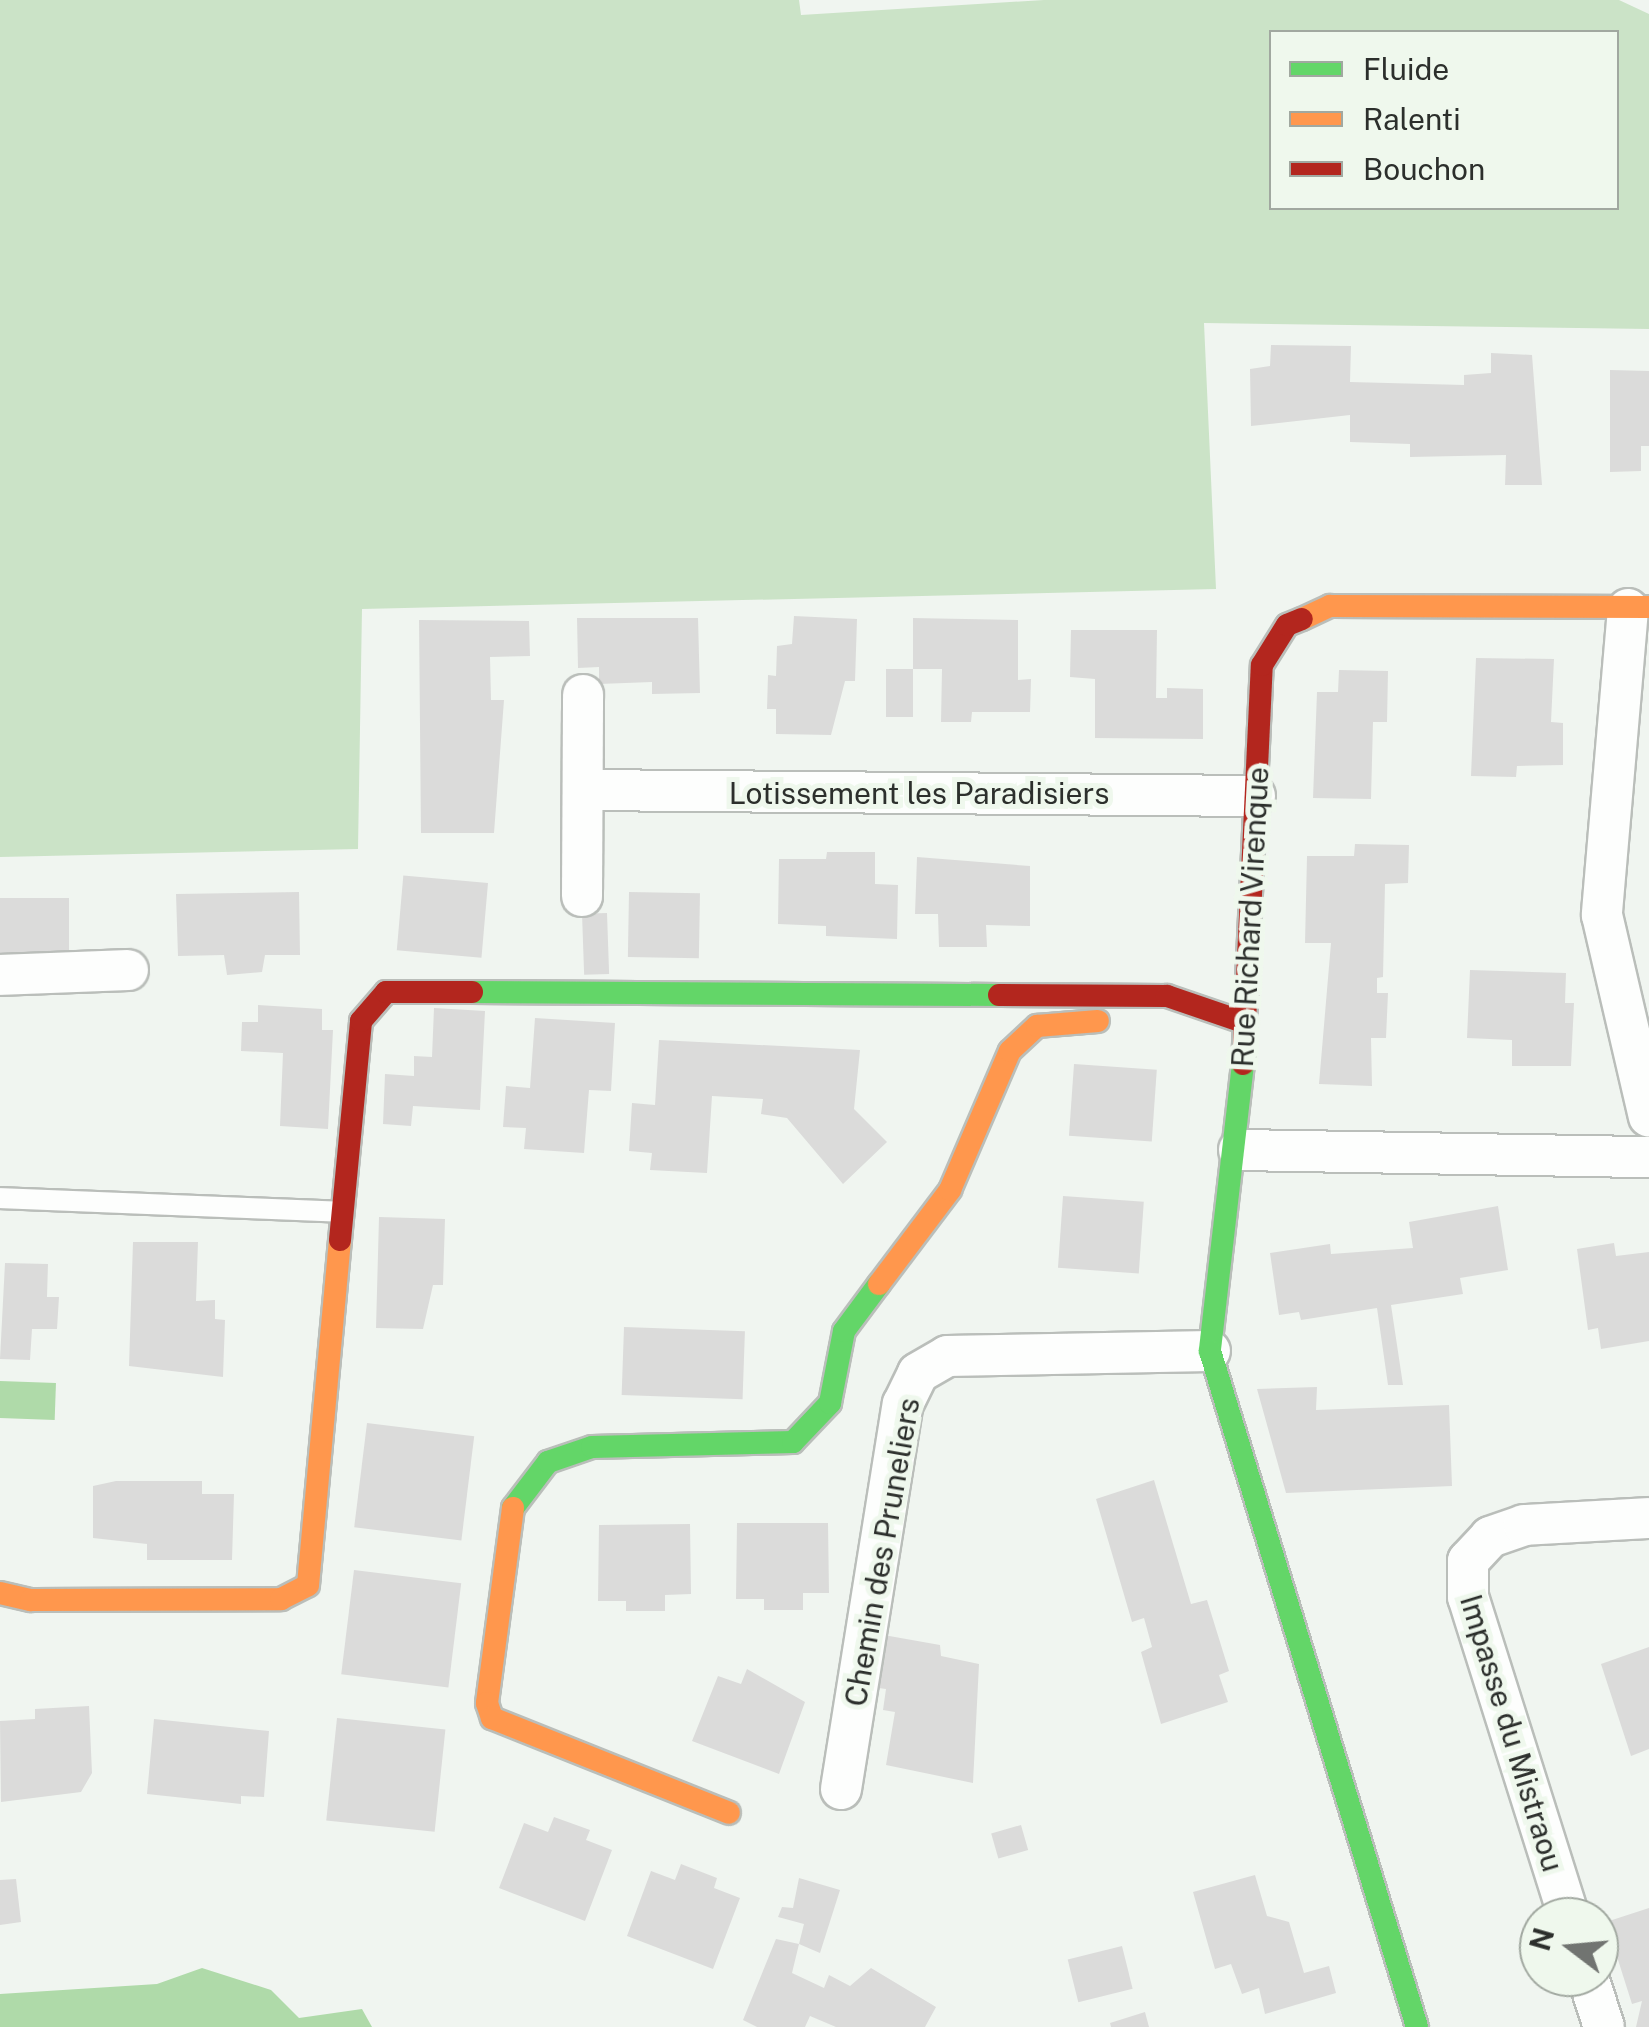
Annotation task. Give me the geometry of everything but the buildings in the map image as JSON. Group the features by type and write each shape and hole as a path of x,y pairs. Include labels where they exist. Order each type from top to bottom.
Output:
{"street":[{"name":"Rue Richard Virenque","path":"1239,1150 1262,664 1287,625 1330,606 1638,608 1602,915 1649,1117"},
{"path":"582,896 583,695"},
{"name":"Lotissement les Paradisiers","path":"583,790 1256,796"},
{"path":"0,975 128,970"},
{"path":"0,1593 30,1600 280,1600 308,1586 360,1021 374,1000 397,989 1167,996 1246,1023"},
{"path":"729,1813 492,1718 487,1703 507,1523 518,1492 548,1462 592,1447 768,1446 793,1442 816,1426 830,1403 844,1331 950,1190 1010,1051 1038,1026 1246,1023"},
{"path":"1416,2027 1210,1351 1239,1150 1649,1157"},
{"name":"Chemin des Pruneliers","path":"841,1788 904,1404 918,1373 947,1356 1210,1351"},
{"name":"Impasse du Mistraou","path":"1563,1897 1468,1597 1468,1561 1490,1537 1524,1526 1649,1518"},
{"path":"1594,1997 1604,2027"}],"lane":[{"path":"0,1198 345,1212"}],"shaded area":[{"path":"0,0 799,0 801,15 1044,0 1619,0 1649,14 1649,329 1204,323 1216,589 362,609 358,849 0,857"},
{"path":"0,1381 56,1383 55,1420 0,1418"},
{"path":"202,1968 271,1990 299,2018 362,2009 372,2027 0,2027 0,1994 157,1984"}],"traffic: fast":[{"path":"472,992 999,995"},
{"path":"1243,1064 1210,1351 1417,2027"},
{"path":"513,1508 548,1462 592,1447 793,1442 830,1403 844,1331 879,1284"}],"traffic: slow":[{"path":"1302,619 1330,606 1649,607"},
{"path":"879,1284 950,1190 1010,1051 1037,1026 1098,1021"},
{"path":"0,1593 31,1600 281,1599 308,1585 340,1240"},
{"path":"513,1508 487,1703 492,1718 729,1813"}],"traffic: jam":[{"path":"1243,1064 1262,665 1287,625 1302,619"},
{"path":"340,1240 361,1021 386,992 472,992"},
{"path":"999,995 1167,996 1246,1023"}]}
